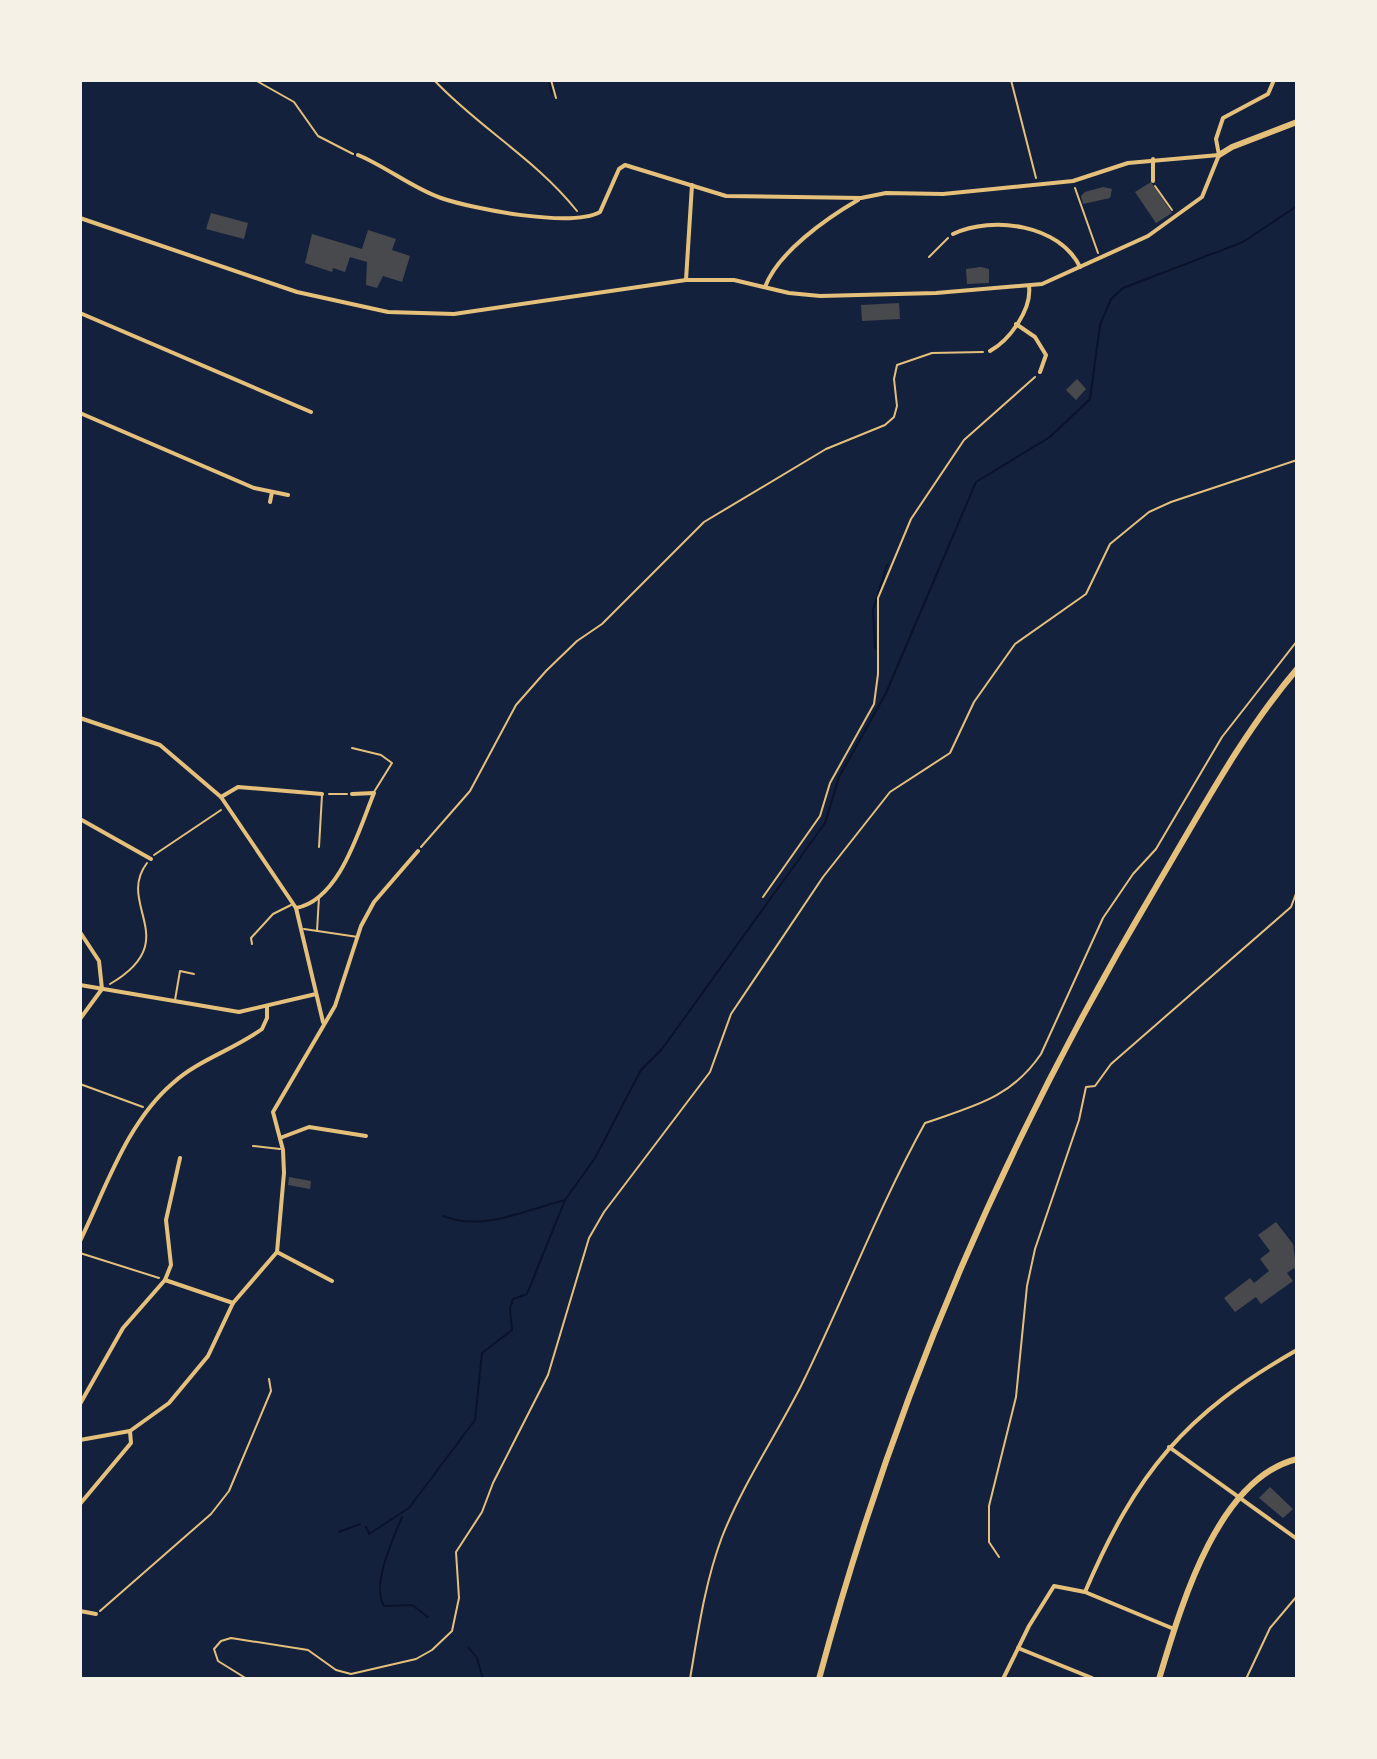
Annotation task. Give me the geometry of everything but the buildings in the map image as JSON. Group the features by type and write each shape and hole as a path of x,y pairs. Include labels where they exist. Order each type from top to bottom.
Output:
{"main road":[{"path":"1219,155 1297,122"},
{"path":"819,1679 846,1581 895,1430 991,1194 1055,1063 1117,952 1231,762 1297,669"},
{"path":"1159,1679 1201,1556 1242,1497 1269,1472 1297,1459"}],"street":[{"path":"80,218 297,292 388,312 454,314 686,280 734,280 820,296 1029,286 1148,236 1202,197 1219,155 1216,139 1223,118 1268,94 1274,80"},
{"path":"358,155 387,166 439,197 531,216 583,217 600,212 619,169 625,165 736,197 861,198 886,193 943,194 1073,181 1128,163 1219,155"},
{"path":"1153,159 1153,181"},
{"path":"686,280 692,185"},
{"path":"765,287 776,268 819,224 861,198"},
{"path":"953,234 979,226 1037,230 1054,236 1073,252 1080,267"},
{"path":"990,351 1029,305 1029,286"},
{"path":"80,313 311,412"},
{"path":"1016,324 1035,337 1046,355 1040,372"},
{"path":"80,413 254,488 288,495"},
{"path":"270,502 272,492"},
{"path":"80,718 160,745 228,805 295,906 304,929 323,1022"},
{"path":"221,797 238,787 322,794"},
{"path":"295,906 314,903 352,853 374,793 352,794"},
{"path":"80,819 151,859"},
{"path":"80,1440 130,1431 169,1403 208,1356 233,1303 277,1252 283,1203 283,1150 273,1112 335,1006 361,926 374,902 418,851"},
{"path":"80,932 99,961 102,989 80,1019"},
{"path":"80,985 239,1012 316,994"},
{"path":"80,1241 148,1109 175,1080 262,1029 267,1018 267,1006"},
{"path":"280,1138 309,1127 366,1136"},
{"path":"80,1404 123,1328 165,1280 171,1265 166,1220 180,1158"},
{"path":"277,1252 332,1281"},
{"path":"165,1280 233,1303"},
{"path":"1085,1592 1115,1522 1169,1447 1221,1397 1297,1350"},
{"path":"80,1504 131,1443 130,1431"},
{"path":"1169,1447 1297,1539"},
{"path":"1003,1679 1054,1586 1085,1592 1174,1629"},
{"path":"80,1611 96,1614"},
{"path":"1018,1648 1092,1678"}],"lane":[{"path":"352,748 381,755 392,763 374,793"},
{"path":"319,847 322,794"},
{"path":"317,931 319,896"},
{"path":"252,944 251,938 263,923 295,906"},
{"path":"304,929 359,937"},
{"path":"175,1001 180,971 194,974"},
{"path":"253,1146 283,1150"}],"path":[{"path":"255,80 294,102 318,136 358,155"},
{"path":"434,80 451,100 562,192 583,217"},
{"path":"551,80 556,98"},
{"path":"1011,80 1037,183"},
{"path":"1073,181 1100,258"},
{"path":"1153,181 1177,218"},
{"path":"929,257 953,234"},
{"path":"418,851 470,791 516,705 577,641 602,624 640,581 704,522 826,449 885,425 894,417 897,406 894,379 897,365 932,353 990,351"},
{"path":"763,897 820,816 830,783 874,704 878,674 878,598 911,519 964,440 1040,372"},
{"path":"247,1679 218,1661 214,1649 221,1641 231,1638 308,1650 336,1670 351,1674 416,1659 432,1650 452,1631 459,1598 456,1552 482,1512 493,1483 548,1375 589,1238 604,1212 710,1072 731,1014 823,877 890,792 950,753 974,702 1015,644 1086,594 1110,544 1118,536 1149,512 1171,502 1297,460"},
{"path":"690,1679 704,1602 721,1539 748,1479 800,1387 892,1183 925,1123 996,1098 1027,1074 1041,1054 1103,918 1133,874 1156,849 1222,737 1297,641"},
{"path":"322,794 352,794"},
{"path":"156,853 228,805"},
{"path":"102,989 125,975 144,951 148,925 137,887 139,874 151,859"},
{"path":"999,1557 989,1542 989,1506 1016,1397 1027,1286 1035,1249 1079,1120 1086,1087 1095,1086 1111,1064 1291,907 1297,891"},
{"path":"80,1084 148,1109"},
{"path":"80,1253 165,1280"},
{"path":"96,1614 211,1514 229,1491 271,1391 269,1379"},
{"path":"1246,1679 1270,1628 1297,1596"}],"waterway":[{"path":"549,80 552,94"},
{"path":"366,1527 369,1534 409,1508 475,1420 482,1353 512,1330 510,1308 513,1299 527,1294 565,1200 595,1158 641,1070 662,1049 825,823 839,777 886,693 976,482 1050,437 1090,399 1100,325 1111,299 1123,288 1243,242 1297,206"},
{"path":"875,648 873,610 887,565"},
{"path":"443,1216 473,1222 489,1221 565,1200"},
{"path":"402,1517 385,1562 381,1597 384,1606 412,1605 428,1617"},
{"path":"339,1532 360,1524"},
{"path":"469,1648 477,1658 483,1679"}]}
